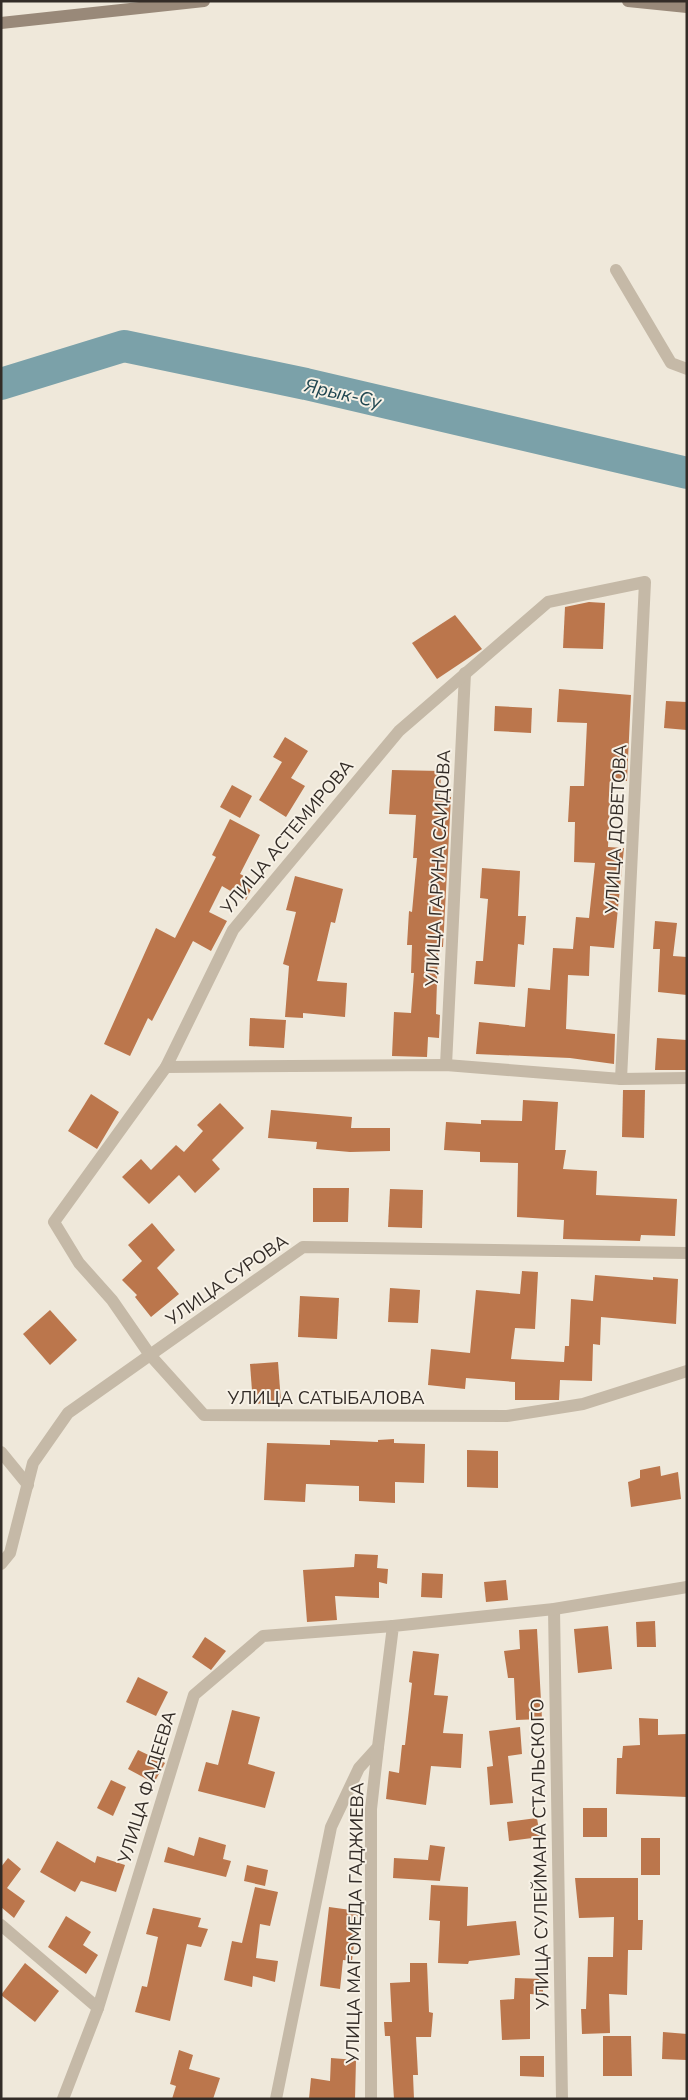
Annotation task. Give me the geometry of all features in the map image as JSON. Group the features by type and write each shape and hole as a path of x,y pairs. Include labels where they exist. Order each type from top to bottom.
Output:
{"street":[{"path":"1,23 204,1"},
{"path":"628,1 687,7"},
{"path":"616,270 670,363 687,370"},
{"name":"УЛИЦА АСТЕМИРОВА","path":"54,1222 166,1067 233,930 399,731 548,602 645,582"},
{"name":"УЛИЦА ДОВЕТОВА","path":"621,1079 645,582"},
{"name":"УЛИЦА ГАРУНА САИДОВА","path":"446,1065 465,673"},
{"path":"166,1067 446,1065 621,1079 687,1078"},
{"name":"УЛИЦА САТЫБАЛОВА","path":"54,1222 79,1263 112,1300 150,1355 204,1415 507,1416 583,1404 687,1371"},
{"name":"УЛИЦА СУРОВА","path":"1,1564 10,1553 34,1463 68,1413 303,1247 687,1253"},
{"path":"1,1452 28,1485"},
{"name":"УЛИЦА ФАДЕЕВА","path":"63,2099 98,2008 194,1695 263,1636 393,1626 554,1609 687,1587"},
{"name":"УЛИЦА СУЛЕЙМАНА СТАЛЬСКОГО","path":"554,1609 562,2099"},
{"name":"УЛИЦА МАГОМЕДА ГАДЖИЕВА","path":"371,2099 371,1809 393,1626"},
{"path":"276,2099 331,1827 359,1768 378,1747"},
{"path":"1,1925 98,2008"}],"building":[{"path":"589,602 605,603 603,649 563,648 565,607"},
{"path":"455,615 482,649 437,679 412,643"},
{"path":"559,689 631,695 627,781 611,781 608,847 624,848 614,948 590,946 589,976 568,975 566,1029 615,1034 614,1064 570,1058 476,1054 479,1022 525,1027 528,988 550,990 553,948 573,949 576,917 589,918 595,863 574,862 575,822 568,822 570,786 584,786 587,723 557,722"},
{"path":"666,701 687,702 687,730 664,728"},
{"path":"495,706 532,708 531,733 494,731"},
{"path":"285,737 308,751 291,778 305,786 286,817 259,800 282,762 273,757"},
{"path":"392,770 441,771 440,796 451,797 443,947 438,947 436,1014 440,1015 439,1038 428,1037 427,1057 392,1056 394,1012 411,1013 414,973 411,973 412,945 407,945 409,911 412,912 417,858 413,858 416,815 389,814"},
{"path":"232,785 252,796 240,818 220,807"},
{"path":"230,819 260,835 240,874 255,881 246,900 222,886 209,912 227,921 211,951 193,941 152,1021 148,1018 130,1056 104,1044 156,928 175,938 216,857 212,855"},
{"path":"482,868 520,871 518,916 526,916 524,945 518,944 515,987 474,984 476,961 483,961 488,899 480,898"},
{"path":"295,876 343,889 335,923 331,922 317,981 347,983 345,1017 303,1013 303,1018 285,1017 289,966 283,964 296,912 286,910"},
{"path":"655,921 677,923 673,956 687,957 687,995 658,992 660,949 653,949"},
{"path":"250,1018 286,1020 284,1048 249,1046"},
{"path":"657,1038 687,1040 687,1070 655,1070"},
{"path":"623,1090 645,1090 644,1138 622,1137"},
{"path":"91,1094 119,1112 97,1149 68,1131"},
{"path":"523,1100 558,1102 555,1150 566,1150 563,1169 597,1171 596,1195 677,1199 675,1236 641,1235 640,1241 563,1239 564,1220 517,1217 518,1163 480,1162 480,1152 444,1150 446,1122 481,1124 481,1120 522,1121"},
{"path":"220,1103 244,1128 212,1160 220,1169 195,1193 179,1175 149,1204 122,1177 141,1159 151,1170 176,1145 184,1152 203,1131 197,1125"},
{"path":"271,1110 352,1117 351,1128 390,1128 390,1151 350,1152 316,1149 317,1142 268,1138"},
{"path":"313,1188 349,1188 348,1222 313,1222"},
{"path":"390,1189 423,1190 422,1228 388,1227"},
{"path":"152,1223 175,1250 157,1268 179,1294 151,1317 135,1297 137,1295 122,1280 142,1261 128,1245"},
{"path":"522,1271 538,1272 535,1329 515,1328 511,1359 564,1362 565,1346 569,1346 571,1299 593,1301 595,1275 653,1280 653,1277 678,1279 676,1324 601,1317 600,1345 593,1344 592,1381 560,1380 559,1400 515,1400 515,1382 466,1378 465,1389 428,1385 431,1349 470,1353 476,1290 520,1294"},
{"path":"390,1288 420,1290 418,1323 388,1322"},
{"path":"300,1296 339,1298 337,1339 298,1337"},
{"path":"50,1310 77,1340 50,1365 23,1334"},
{"path":"278,1362 281,1402 253,1404 250,1364"},
{"path":"394,1439 394,1443 425,1444 424,1483 395,1482 395,1503 359,1501 359,1486 306,1484 305,1502 264,1500 267,1443 330,1445 330,1440 378,1442 378,1440"},
{"path":"467,1450 498,1451 498,1488 467,1487"},
{"path":"660,1466 661,1476 678,1472 681,1499 631,1507 628,1482 640,1478 640,1470"},
{"path":"355,1554 378,1555 377,1568 388,1569 387,1584 379,1582 379,1598 335,1596 337,1620 307,1622 303,1570 354,1567"},
{"path":"422,1573 443,1574 442,1598 421,1597"},
{"path":"506,1580 508,1600 486,1602 484,1582"},
{"path":"655,1621 656,1647 637,1647 636,1622"},
{"path":"608,1626 612,1669 578,1673 574,1629"},
{"path":"537,1629 542,1719 516,1720 514,1678 508,1678 504,1651 520,1649 519,1630"},
{"path":"205,1637 226,1651 211,1670 192,1657"},
{"path":"413,1651 439,1654 434,1695 448,1696 443,1733 463,1734 461,1768 431,1766 426,1805 386,1799 389,1771 399,1773 402,1745 405,1745 412,1683 409,1682"},
{"path":"138,1677 168,1692 156,1716 126,1702"},
{"path":"232,1710 260,1717 248,1764 275,1772 265,1808 198,1791 206,1762 218,1765"},
{"path":"639,1718 658,1719 658,1735 687,1734 687,1797 616,1794 617,1758 622,1758 623,1746 640,1745"},
{"path":"520,1727 522,1754 508,1756 513,1803 490,1805 487,1767 493,1766 489,1731"},
{"path":"138,1750 165,1763 154,1783 128,1769"},
{"path":"111,1780 126,1787 113,1816 97,1808"},
{"path":"583,1808 607,1808 607,1837 583,1837"},
{"path":"537,1818 540,1837 509,1841 507,1822"},
{"path":"199,1837 226,1845 223,1859 231,1861 226,1877 164,1862 168,1847 194,1856"},
{"path":"641,1838 660,1838 660,1875 641,1875"},
{"path":"57,1841 95,1863 97,1856 125,1865 116,1892 81,1881 75,1892 40,1872"},
{"path":"430,1845 445,1847 440,1881 393,1878 394,1858 428,1860"},
{"path":"8,1858 21,1869 7,1888 25,1901 14,1918 1,1907 1,1867"},
{"path":"247,1865 268,1870 265,1886 244,1881"},
{"path":"575,1878 638,1878 638,1920 643,1920 642,1950 628,1950 627,1995 609,1994 610,2033 582,2034 581,2009 586,2009 588,1957 613,1957 614,1917 579,1918"},
{"path":"431,1885 468,1887 467,1926 516,1921 520,1955 469,1961 468,1964 438,1963 440,1921 429,1920"},
{"path":"255,1887 278,1892 270,1926 260,1924 256,1958 278,1961 275,1982 253,1976 252,1987 224,1980 232,1941 242,1943"},
{"path":"329,1907 358,1911 352,1961 343,1960 340,1989 320,1986"},
{"path":"153,1908 201,1918 198,1927 208,1929 201,1947 187,1944 170,2021 135,2012 142,1986 147,1987 158,1937 146,1934"},
{"path":"66,1916 91,1932 83,1945 98,1955 86,1974 48,1947"},
{"path":"25,1963 59,1991 35,2022 1,1995"},
{"path":"410,1963 427,1963 429,2012 433,2013 431,2037 416,2037 418,2075 413,2075 414,2099 394,2099 390,2036 385,2036 384,2022 392,2022 390,1983 410,1982"},
{"path":"515,1978 543,1979 543,1995 530,1994 530,2039 502,2040 500,2000 514,1999"},
{"path":"663,2032 687,2034 687,2060 662,2059"},
{"path":"603,2036 631,2036 632,2076 603,2076"},
{"path":"179,2050 193,2055 189,2069 220,2078 213,2099 172,2099 176,2086 170,2084"},
{"path":"520,2056 544,2056 544,2077 520,2076"},
{"path":"331,2058 356,2060 355,2099 309,2099 311,2078 330,2081"}],"waterway":[{"name":"Ярык-Су","path":"1,384 124,346 306,384 687,473"}]}
